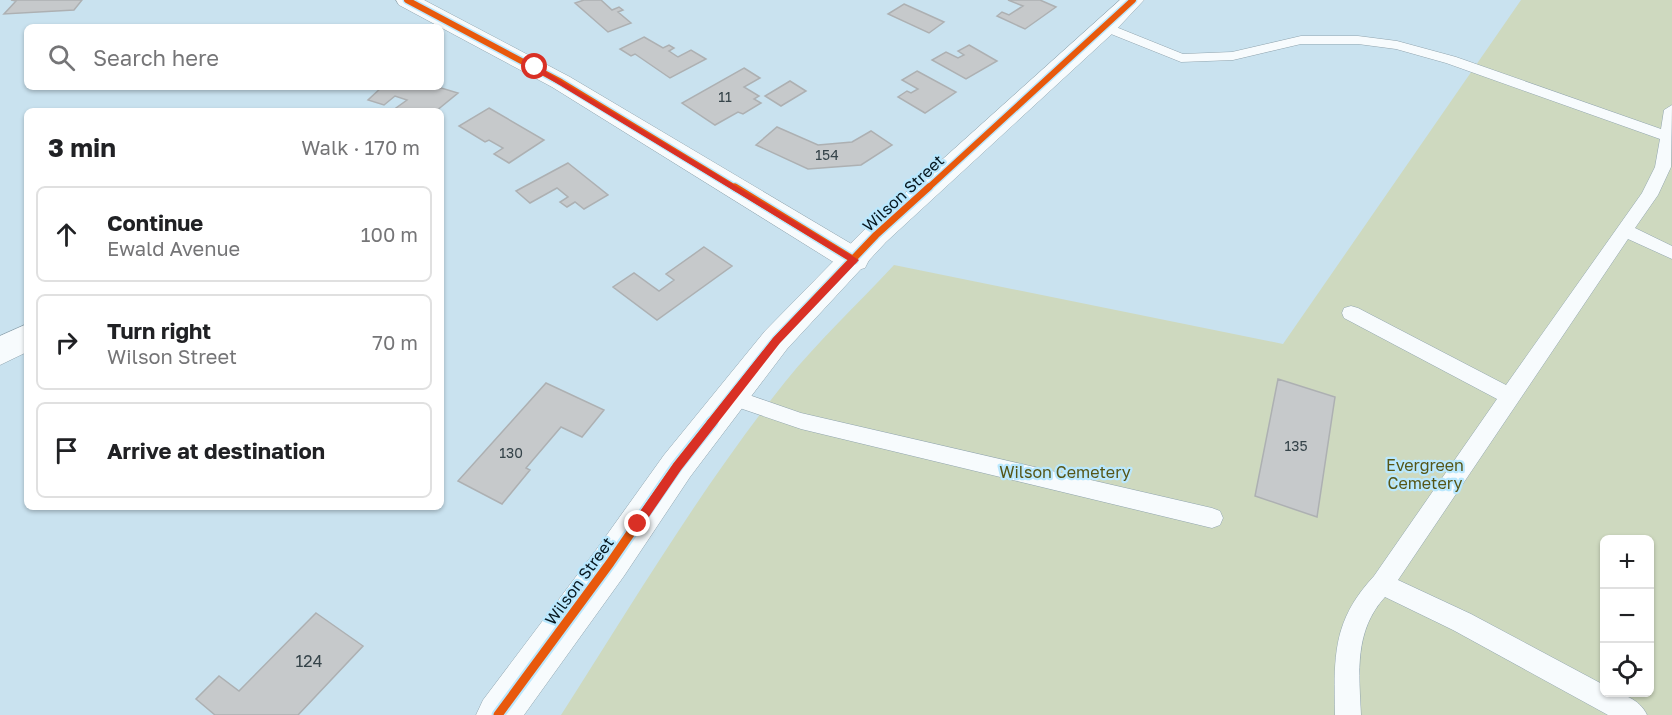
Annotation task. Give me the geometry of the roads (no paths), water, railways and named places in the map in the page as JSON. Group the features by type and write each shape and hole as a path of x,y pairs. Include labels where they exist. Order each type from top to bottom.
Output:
{"street":[{"path":"406,0 570,87 854,260"},
{"name":"Wilson Street","path":"498,715 633,532 677,466 777,340 876,235 1133,0"},
{"path":"0,352 24,338"}],"lane":[{"path":"1106,27 1181,58 1233,56 1275,44 1301,40 1358,40 1397,45 1451,60 1668,137"},
{"path":"1348,715 1347,669 1352,636 1362,607 1382,584 1509,396 1650,195 1663,167 1672,110"},
{"path":"1626,231 1672,253"},
{"path":"1351,313 1509,396"},
{"path":"732,397 801,421 1212,518"},
{"path":"1382,584 1462,622 1634,715"}],"park label":[{"name":"Wilson Cemetery","path":"1065,472"},
{"name":"Evergreen Cemetery","path":"1425,474"}]}
